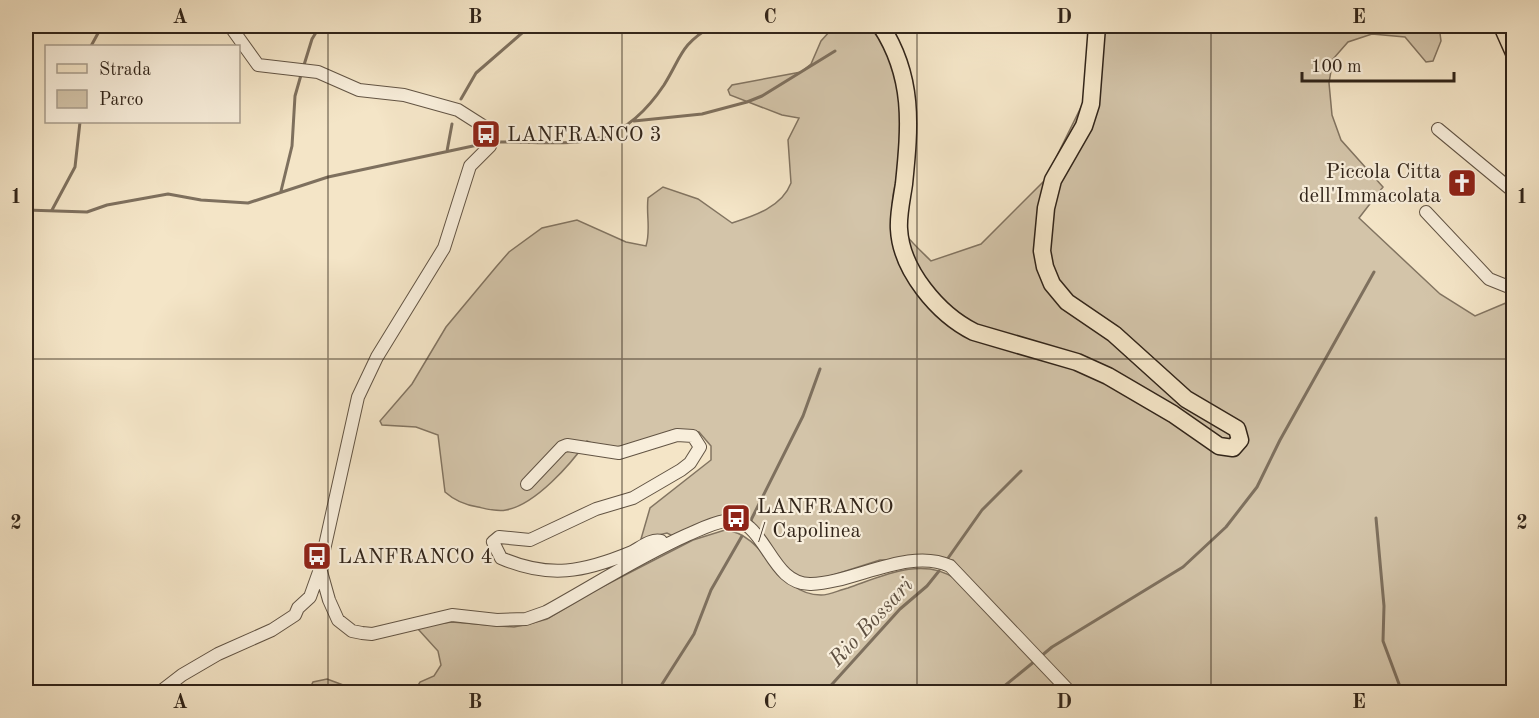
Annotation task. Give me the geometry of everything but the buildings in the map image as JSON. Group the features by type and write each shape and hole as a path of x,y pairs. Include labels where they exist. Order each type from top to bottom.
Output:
{"main road":[{"path":"880,26 894,46 905,78 907,133 899,229 910,267 930,294 960,325 974,332 1077,362 1107,376 1173,414 1219,446 1233,448 1240,440 1237,429 1186,399 1114,334 1066,302 1052,284 1045,267 1042,252 1046,208 1053,180 1084,126 1091,104 1097,26"},
{"path":"1502,26 1514,53"}],"street":[{"path":"160,693 183,675 218,654 272,630 295,615 298,608 309,597 320,568 348,434 364,384 401,316 444,248 470,166 490,146 493,138 491,131 458,110 404,95 359,90 318,72 258,65 230,26"},
{"path":"1437,129 1514,192"},
{"path":"1426,212 1489,279 1514,289"},
{"path":"527,484 562,447 618,453 677,435 693,436 700,447 690,463 633,498 596,508 538,538 524,541 499,537 493,542 501,558 552,572 594,564 626,554 656,540 661,541 664,545"},
{"path":"320,568 328,600 338,620 352,631 372,634 452,615 497,620 526,619 546,612 664,545 708,526 732,520 751,528 787,576 800,583 820,583 910,562 945,564 953,568 1070,693"}],"green space":[{"path":"866,26 879,38 889,54 895,73 900,135 892,202 895,218 903,231 931,261 981,244 1045,180 1083,103 1090,26 1439,26 1441,41 1433,61 1426,62 1405,37 1372,34 1348,42 1333,59 1329,83 1332,115 1341,140 1383,187 1359,218 1440,294 1475,316 1513,300 1513,692 1076,692 953,560 880,560 827,577 807,579 790,573 749,517 739,516 710,520 675,537 667,533 641,539 650,508 711,460 711,446 699,432 680,430 632,449 600,447 587,441 562,472 540,492 517,507 499,511 464,504 445,492 438,435 416,427 382,425 380,421 412,384 446,327 509,252 542,228 577,220 626,242 646,246 648,198 663,187 698,199 732,223 758,214 774,204 787,191 791,183 788,140 799,118 782,115 730,95 728,90 732,85 801,72 811,64 821,41 830,31"},
{"path":"725,530 739,534 751,542 793,585 806,592 821,595 901,571 928,569 942,572 954,578 1063,692 414,692 420,682 434,676 441,665 438,651 418,629 421,626 452,622 514,627 547,619 592,592 693,540"},
{"path":"327,679 362,692 311,692 313,682"}],"waterway":[{"path":"92,45 102,26"},
{"path":"304,65 312,39 320,26"},
{"path":"461,99 476,73 530,26"},
{"path":"497,142 570,143 610,134 628,124 646,108 664,85 687,45 712,26"},
{"path":"634,121 702,114 747,102 762,96 835,51"},
{"path":"281,191 292,146 295,96 301,75"},
{"path":"52,210 75,167 80,123"},
{"path":"447,151 452,124"},
{"path":"26,210 87,212 107,205 168,194 201,200 248,203 328,177 487,143"},
{"path":"1040,657 1052,647 1183,567 1226,527 1257,487 1280,440 1374,272"},
{"path":"750,522 803,416 820,369"},
{"path":"946,561 982,510 1021,471"},
{"path":"1376,518 1384,606 1383,641 1402,692"},
{"path":"657,692 694,634 711,590 742,536"},
{"name":"Rio Bossari","path":"825,692 900,609 927,586 939,571"},
{"path":"997,692 1035,661"}],"place":[{"name":"LANFRANCO 3","path":"486,134"},
{"name":"Piccola Citta dell'Immacolata","path":"1462,183"},
{"name":"LANFRANCO / Capolinea","path":"736,518"},
{"name":"LANFRANCO 4","path":"317,556"}]}
